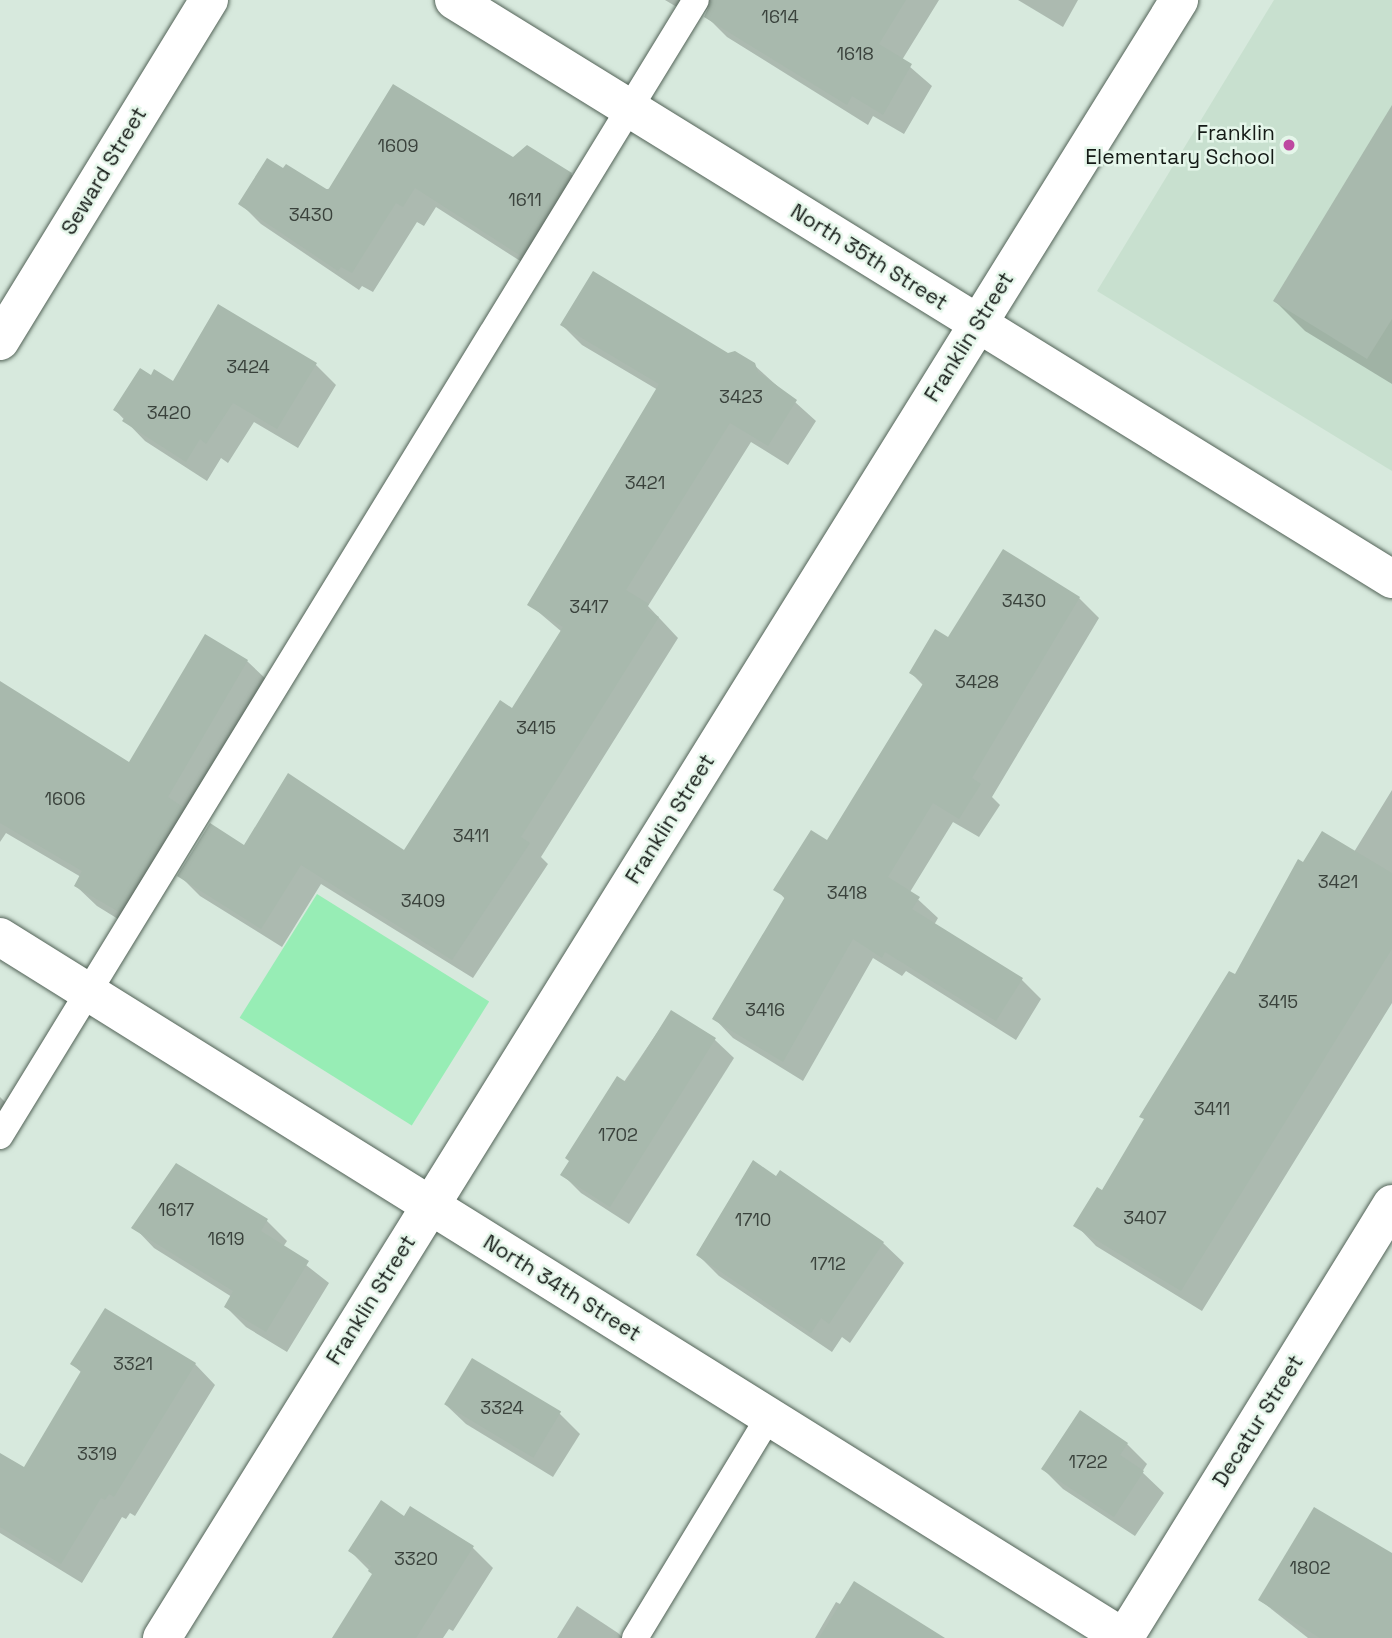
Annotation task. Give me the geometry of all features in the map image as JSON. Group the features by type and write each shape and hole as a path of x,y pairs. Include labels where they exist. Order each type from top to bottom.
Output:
{"street":[{"name":"Seward Street","path":"0,341 209,0"},
{"name":"North 35th Street","path":"454,0 1392,579"},
{"name":"Franklin Street","path":"162,1638 1179,0"},
{"name":"North 34th Street","path":"0,937 1124,1638"},
{"name":"Decatur Street","path":"1124,1638 1392,1204"}],"lane":[{"path":"0,1136 695,0"},
{"path":"635,1638 769,1417"}],"shaded area":[{"name":"Franklin Elementary School","path":"1274,0 1392,0 1392,471 1097,291"}],"green space":[{"path":"317,894 489,1002 412,1125 240,1018"}],"building":[{"path":"712,0 906,0 879,44 912,64 883,115 852,96 847,105 704,17"},
{"path":"393,84 513,157 527,145 572,173 521,256 415,188 403,207 396,203 352,273 341,267 338,271 238,204 267,158 283,168 286,164 328,190"},
{"path":"1392,105 1392,319 1367,359 1273,301"},
{"path":"593,271 728,353 735,351 755,363 758,372 797,400 768,446 730,423 626,590 649,604 646,609 659,617 521,837 530,843 452,960 301,865 261,929 177,876 210,823 244,845 288,773 404,850 500,700 512,708 563,627 527,605 659,384 560,325"},
{"path":"218,304 317,363 277,429 233,403 206,444 200,439 186,462 122,421 125,417 113,410 140,368 151,375 154,369 173,381"},
{"path":"1003,549 1080,597 972,778 981,784 959,819 933,803 888,877 920,897 912,909 1023,978 996,1021 885,952 882,958 853,939 783,1062 712,1019 785,897 773,890 811,830 827,840 924,682 909,673 935,629 948,637"},
{"path":"205,634 248,660 168,797 183,807 119,912 74,886 82,871 0,823 0,681 129,762"},
{"path":"1322,831 1392,873 1392,949 1181,1291 1073,1226 1097,1187 1102,1190 1144,1119 1139,1117 1229,971 1235,974 1298,859 1303,862"},
{"path":"671,1010 716,1038 610,1207 560,1175 569,1161 565,1158 617,1076 626,1082"},
{"path":"753,1160 776,1176 780,1170 884,1242 829,1324 821,1318 811,1333 696,1255"},
{"path":"176,1163 268,1219 261,1231 309,1261 266,1332 224,1307 233,1291 131,1228"},
{"path":"105,1308 196,1363 114,1497 109,1494 105,1500 101,1498 61,1564 0,1527 0,1453 24,1467 81,1371 70,1364"},
{"path":"472,1358 561,1412 533,1458 444,1404"},
{"path":"1080,1410 1128,1443 1120,1455 1144,1471 1114,1517 1041,1469"},
{"path":"381,1500 404,1516 410,1506 474,1546 416,1638 332,1638 372,1574 368,1571 371,1566 348,1551"},
{"path":"1314,1507 1392,1553 1392,1638 1320,1638 1258,1600"},
{"path":"854,1581 945,1638 819,1638"}],"place":[{"name":"Franklin Elementary School","path":"1289,145"}]}
